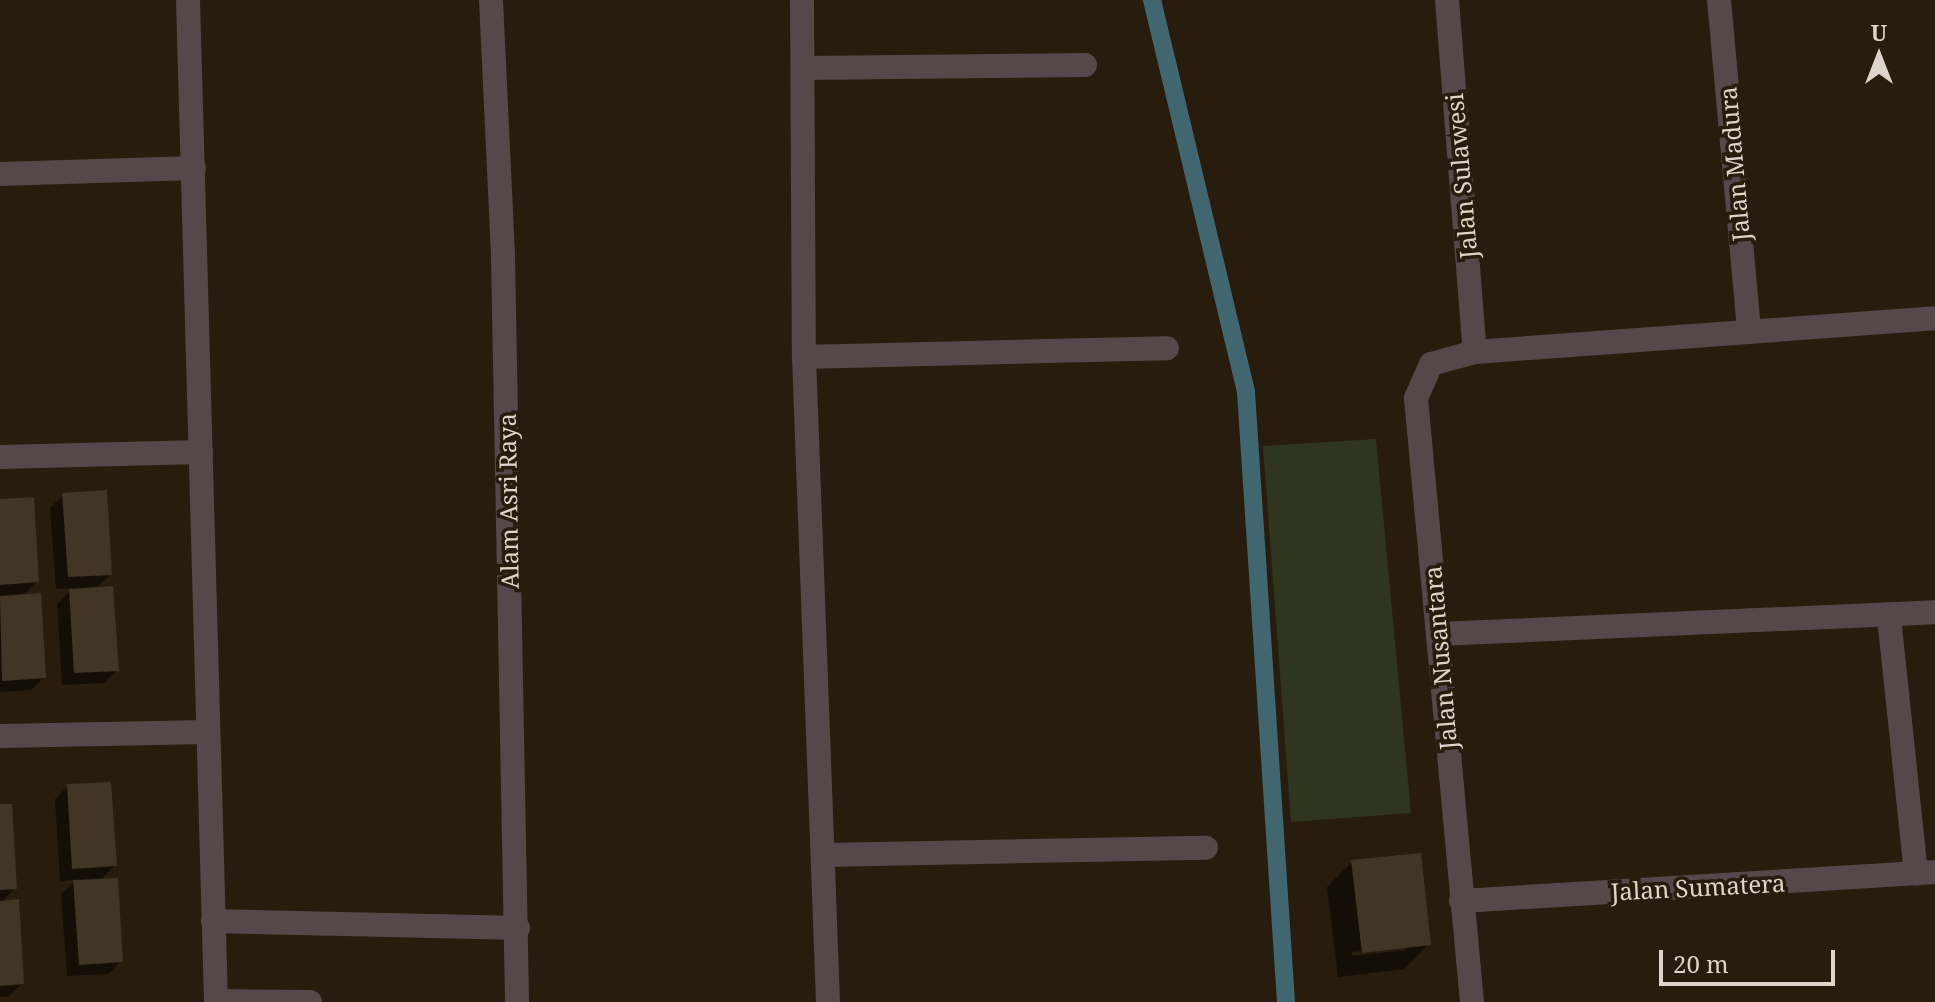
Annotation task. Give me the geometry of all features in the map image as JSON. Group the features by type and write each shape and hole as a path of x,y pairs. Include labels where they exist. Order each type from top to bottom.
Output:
{"street":[{"path":"188,0 216,1001 310,1002"},
{"name":"Alam Asri Raya","path":"491,0 518,928 517,1002"},
{"path":"802,0 804,357 825,855 828,1002"},
{"name":"Jalan Sulawesi","path":"1447,0 1475,352"},
{"name":"Jalan Madura","path":"1719,0 1749,328"},
{"path":"803,68 1085,65"},
{"path":"0,174 194,168"},
{"path":"1475,352 1749,328 1935,318"},
{"path":"804,357 1167,348"},
{"name":"Jalan Nusantara","path":"1472,1002 1416,398 1431,364 1475,352"},
{"path":"0,457 201,452"},
{"path":"1438,634 1889,617 1935,612"},
{"path":"1889,617 1926,873"},
{"path":"0,736 207,732"},
{"path":"825,855 1206,848"},
{"name":"Jalan Sumatera","path":"1461,901 1926,873"},
{"path":"213,921 518,928"}],"green space":[{"path":"1376,439 1411,813 1291,822 1263,446"}],"building":[{"path":"107,490 112,575 68,577 62,493"},
{"path":"34,497 39,582 0,585 0,499"},
{"path":"113,586 119,671 74,673 69,589"},
{"path":"41,593 46,678 2,681 0,596"},
{"path":"111,782 117,866 72,869 67,784"},
{"path":"0,804 12,804 17,889 0,890"},
{"path":"1421,853 1431,945 1362,953 1351,860"},
{"path":"118,878 123,962 79,965 73,880"},
{"path":"19,899 24,984 0,986 0,901"}],"waterway":[{"path":"1152,0 1246,392 1286,1002"}]}
